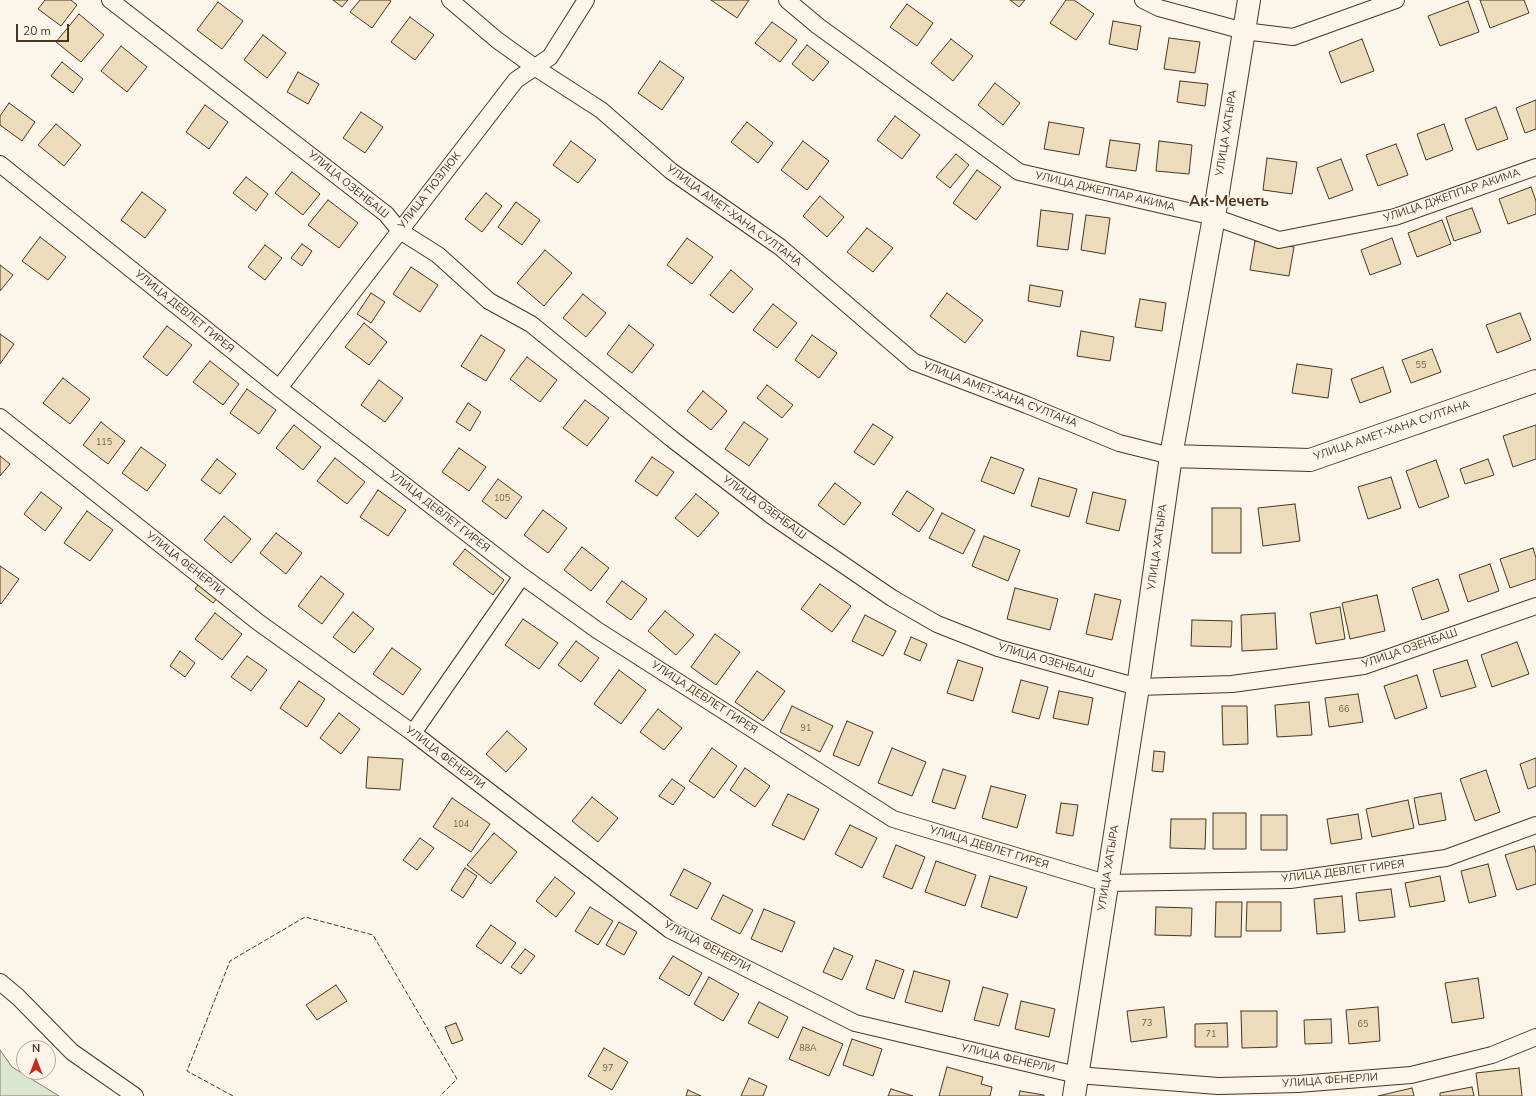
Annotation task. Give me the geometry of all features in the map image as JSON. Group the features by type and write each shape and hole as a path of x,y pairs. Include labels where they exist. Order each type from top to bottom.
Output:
{"street":[{"name":"УЛИЦА ОЗЕНБАШ","path":"110,0 386,214 400,230 438,254 489,301 531,324 672,439 772,516 892,598 937,624 998,648 1138,687 1232,684 1364,666 1536,606"},
{"name":"УЛИЦА АМЕТ-ХАНА СУЛТАНА","path":"450,0 498,40 536,68 600,110 671,171 780,247 914,362 1027,404 1119,443 1171,456 1310,460 1536,381"},
{"name":"УЛИЦА ТЮЗЛЮК","path":"279,388 516,80 536,68 550,57 586,0"},
{"name":"УЛИЦА ДЖЕППАР АКИМА","path":"787,0 818,26 1019,172 1214,217 1279,240 1395,217 1536,167"},
{"path":"1142,0 1159,8 1244,31 1293,37 1396,0"},
{"name":"УЛИЦА ХАТЫРА","path":"1074,1096 1106,883 1138,687 1171,456 1214,217 1249,0"},
{"name":"УЛИЦА ДЕВЛЕТ ГИРЕЯ","path":"0,164 279,388 522,576 597,630 893,819 1106,883 1290,880 1446,858 1536,825"},
{"name":"УЛИЦА ФЕНЕРЛИ","path":"0,417 258,622 413,733 670,930 855,1023 1077,1075 1218,1086 1320,1082 1412,1075 1492,1055 1536,1037"},
{"path":"413,733 522,576"},
{"path":"0,982 18,997 72,1052 135,1096"}],"green space":[{"path":"0,1050 12,1067 16,1069 16,1080 33,1080 59,1096 0,1096"}],"building":[{"path":"45,0 71,0 77,5 61,26 38,9"},
{"path":"333,0 348,0 342,7"},
{"path":"360,0 391,1 372,28 350,12"},
{"path":"711,0 749,0 737,18"},
{"path":"1010,0 1025,0 1019,7"},
{"path":"1066,0 1074,0 1094,14 1076,40 1050,23"},
{"path":"1480,0 1524,0 1529,13 1490,28"},
{"path":"1468,1 1479,32 1440,46 1428,16"},
{"path":"218,2 243,21 222,49 197,30"},
{"path":"907,4 933,23 917,46 890,27"},
{"path":"79,14 104,35 81,62 56,42"},
{"path":"410,17 434,35 415,60 391,42"},
{"path":"1113,21 1141,26 1137,50 1109,44"},
{"path":"772,22 797,40 780,62 755,43"},
{"path":"263,35 286,53 267,78 244,60"},
{"path":"1169,38 1200,42 1195,73 1164,69"},
{"path":"951,39 973,56 953,81 931,63"},
{"path":"1362,39 1374,71 1341,83 1329,52"},
{"path":"807,45 829,62 813,81 792,64"},
{"path":"121,46 147,67 127,92 101,71"},
{"path":"660,61 684,78 662,110 638,93"},
{"path":"62,62 83,79 73,93 51,76"},
{"path":"298,72 319,84 308,104 287,92"},
{"path":"1180,81 1208,84 1205,106 1177,102"},
{"path":"995,83 1020,103 1003,125 978,105"},
{"path":"1536,100 1536,129 1525,133 1516,108"},
{"path":"9,103 35,122 22,141 0,125 0,116"},
{"path":"205,105 228,122 209,149 186,132"},
{"path":"1496,107 1508,139 1477,150 1465,119"},
{"path":"361,112 383,127 365,153 343,138"},
{"path":"895,116 920,135 902,159 877,140"},
{"path":"747,122 773,143 758,163 731,142"},
{"path":"1049,122 1084,128 1079,155 1044,149"},
{"path":"56,124 81,145 64,166 38,145"},
{"path":"1444,124 1453,150 1426,160 1417,134"},
{"path":"1110,140 1140,144 1136,171 1106,167"},
{"path":"571,141 596,160 578,183 553,165"},
{"path":"803,141 829,161 807,190 781,170"},
{"path":"1159,141 1192,145 1189,174 1156,171"},
{"path":"1396,144 1408,175 1378,186 1366,155"},
{"path":"956,154 969,165 950,188 936,177"},
{"path":"1267,158 1297,162 1292,194 1263,190"},
{"path":"1341,159 1353,190 1329,199 1317,168"},
{"path":"977,170 1001,187 976,220 953,203"},
{"path":"292,172 320,194 303,215 275,193"},
{"path":"246,177 268,194 256,211 233,193"},
{"path":"1531,187 1536,201 1536,214 1508,224 1499,199"},
{"path":"142,192 166,210 145,238 121,220"},
{"path":"486,193 502,206 482,232 465,219"},
{"path":"820,196 844,217 827,237 803,216"},
{"path":"328,200 358,223 339,248 308,225"},
{"path":"516,202 540,220 522,245 498,227"},
{"path":"1472,208 1481,232 1454,241 1446,217"},
{"path":"1041,210 1073,214 1068,250 1037,246"},
{"path":"1086,215 1110,218 1105,254 1081,250"},
{"path":"1442,220 1451,244 1417,257 1408,233"},
{"path":"867,228 893,248 873,272 847,252"},
{"path":"40,237 66,257 48,280 22,261"},
{"path":"687,238 713,257 692,284 667,265"},
{"path":"1392,238 1401,264 1370,275 1361,250"},
{"path":"1255,241 1294,247 1289,276 1250,270"},
{"path":"302,244 312,251 302,266 291,258"},
{"path":"265,245 282,258 265,280 248,267"},
{"path":"545,250 572,273 544,306 517,283"},
{"path":"0,265 13,275 0,291"},
{"path":"411,267 438,285 420,312 393,294"},
{"path":"731,270 753,289 733,313 710,295"},
{"path":"1030,285 1063,291 1060,307 1028,301"},
{"path":"371,293 385,302 371,323 357,314"},
{"path":"947,293 983,320 965,343 930,316"},
{"path":"583,294 606,313 586,337 563,318"},
{"path":"1140,299 1166,303 1162,331 1135,327"},
{"path":"773,304 797,323 777,348 753,330"},
{"path":"1520,313 1531,340 1497,353 1486,325"},
{"path":"364,323 387,342 369,365 345,347"},
{"path":"629,325 654,345 632,373 607,354"},
{"path":"167,326 192,345 167,376 143,357"},
{"path":"1081,331 1114,337 1110,361 1077,356"},
{"path":"0,334 14,344 0,364"},
{"path":"481,335 505,350 486,381 461,366"},
{"path":"812,335 837,353 819,378 795,360"},
{"path":"1432,349 1441,372 1411,383 1402,360"},
{"path":"527,357 557,380 540,402 510,379"},
{"path":"210,361 239,384 223,405 193,382"},
{"path":"1297,364 1332,369 1328,398 1292,393"},
{"path":"1383,367 1391,392 1360,403 1351,379"},
{"path":"63,378 90,399 70,424 43,403"},
{"path":"379,380 403,398 385,422 361,405"},
{"path":"767,385 793,405 782,418 757,398"},
{"path":"247,389 276,410 259,434 230,413"},
{"path":"703,391 727,411 711,430 687,411"},
{"path":"585,400 609,418 587,446 563,428"},
{"path":"468,403 481,412 470,431 456,422"},
{"path":"101,422 125,441 108,464 83,445"},
{"path":"744,422 768,439 749,466 725,449"},
{"path":"873,424 893,437 874,465 854,452"},
{"path":"294,425 321,447 303,470 276,448"},
{"path":"1536,425 1536,459 1513,467 1503,436"},
{"path":"141,447 166,465 147,491 122,473"},
{"path":"459,448 486,467 469,491 442,472"},
{"path":"0,456 10,464 0,476"},
{"path":"652,457 674,472 657,496 635,481"},
{"path":"991,457 1024,469 1014,494 981,481"},
{"path":"335,458 365,482 347,504 317,481"},
{"path":"217,459 236,474 220,494 201,480"},
{"path":"1488,459 1494,475 1465,484 1460,469"},
{"path":"1436,460 1449,497 1419,508 1406,471"},
{"path":"1391,477 1401,508 1368,519 1358,487"},
{"path":"1039,478 1077,489 1069,517 1031,506"},
{"path":"498,479 522,497 506,519 482,501"},
{"path":"835,483 861,503 844,525 818,505"},
{"path":"378,490 406,510 388,536 360,517"},
{"path":"907,491 934,509 919,532 892,514"},
{"path":"41,492 62,508 45,531 24,514"},
{"path":"1093,492 1126,500 1119,531 1086,523"},
{"path":"696,494 719,513 698,537 675,518"},
{"path":"1295,504 1300,541 1263,546 1258,508"},
{"path":"1212,508 1241,508 1241,553 1212,553"},
{"path":"543,510 567,528 548,553 524,535"},
{"path":"87,511 113,530 90,561 64,543"},
{"path":"942,513 975,530 963,554 929,538"},
{"path":"224,516 251,539 231,563 204,540"},
{"path":"276,533 302,553 286,574 260,553"},
{"path":"984,536 1020,550 1008,581 972,566"},
{"path":"582,547 609,568 591,591 564,570"},
{"path":"1533,548 1536,558 1536,579 1510,588 1500,559"},
{"path":"465,549 504,580 493,595 453,564"},
{"path":"1490,564 1499,591 1468,602 1459,575"},
{"path":"0,566 19,579 1,604 0,603"},
{"path":"321,576 344,594 322,624 298,606"},
{"path":"1438,579 1449,611 1422,620 1412,588"},
{"path":"622,581 647,599 631,620 606,602"},
{"path":"200,582 219,596 213,603 195,589"},
{"path":"820,584 851,606 832,632 801,609"},
{"path":"1015,588 1058,599 1050,630 1007,619"},
{"path":"1095,594 1121,600 1112,640 1086,634"},
{"path":"1377,595 1385,631 1350,639 1342,603"},
{"path":"1340,607 1345,639 1316,644 1310,613"},
{"path":"665,611 694,635 676,655 648,631"},
{"path":"353,612 374,629 354,653 333,637"},
{"path":"215,613 242,634 222,660 195,639"},
{"path":"1275,613 1277,649 1242,651 1241,615"},
{"path":"865,615 896,631 883,656 852,641"},
{"path":"523,619 558,643 539,669 505,645"},
{"path":"1192,620 1232,621 1231,647 1191,646"},
{"path":"715,634 740,652 716,685 691,667"},
{"path":"911,637 927,644 920,661 904,654"},
{"path":"576,641 599,658 581,682 558,665"},
{"path":"1517,642 1529,674 1492,687 1481,655"},
{"path":"392,648 421,669 403,695 373,674"},
{"path":"180,651 195,663 185,677 170,666"},
{"path":"247,656 267,670 251,691 231,677"},
{"path":"958,660 983,668 973,701 947,693"},
{"path":"1467,660 1476,687 1441,697 1433,670"},
{"path":"619,670 646,690 621,724 594,704"},
{"path":"757,671 785,691 763,721 735,702"},
{"path":"1417,675 1427,708 1395,719 1384,686"},
{"path":"1021,680 1048,687 1039,719 1012,712"},
{"path":"299,681 325,699 307,727 280,708"},
{"path":"1059,691 1093,698 1088,725 1053,718"},
{"path":"1358,694 1363,722 1329,727 1325,698"},
{"path":"1309,702 1312,735 1277,737 1275,705"},
{"path":"792,706 833,726 820,752 780,732"},
{"path":"1222,706 1247,706 1248,744 1223,745"},
{"path":"658,709 682,728 664,750 640,732"},
{"path":"339,713 360,729 341,754 320,738"},
{"path":"847,721 873,732 859,766 833,755"},
{"path":"507,731 527,749 506,772 486,754"},
{"path":"712,748 737,766 714,798 689,781"},
{"path":"892,748 926,762 912,796 878,783"},
{"path":"1154,751 1165,752 1163,772 1152,771"},
{"path":"368,757 403,759 400,790 366,788"},
{"path":"1536,758 1536,786 1528,789 1520,764"},
{"path":"745,768 770,786 755,807 730,790"},
{"path":"943,769 966,776 955,809 932,802"},
{"path":"1486,770 1500,812 1475,821 1460,779"},
{"path":"672,779 685,788 673,805 659,796"},
{"path":"991,786 1026,795 1017,828 982,818"},
{"path":"1441,793 1446,820 1419,825 1414,798"},
{"path":"788,794 819,809 804,840 772,825"},
{"path":"592,797 618,818 598,842 572,821"},
{"path":"452,798 490,824 471,852 433,827"},
{"path":"1408,800 1414,828 1372,837 1366,809"},
{"path":"1061,803 1078,805 1073,836 1056,833"},
{"path":"1213,813 1246,813 1246,849 1213,849"},
{"path":"1358,814 1362,839 1331,844 1327,819"},
{"path":"1261,815 1287,815 1287,850 1261,850"},
{"path":"1171,819 1206,819 1205,849 1170,848"},
{"path":"850,825 877,838 862,868 835,854"},
{"path":"494,833 517,852 491,884 467,865"},
{"path":"420,838 434,848 417,870 403,860"},
{"path":"896,845 925,857 912,889 883,877"},
{"path":"1534,846 1536,853 1536,884 1517,890 1505,855"},
{"path":"936,861 976,875 965,906 925,892"},
{"path":"1488,864 1496,896 1469,903 1461,871"},
{"path":"465,868 477,876 463,898 451,890"},
{"path":"684,869 711,883 697,909 670,895"},
{"path":"990,876 1027,887 1017,918 981,907"},
{"path":"1440,876 1445,901 1410,907 1405,883"},
{"path":"555,877 575,893 556,917 536,901"},
{"path":"1391,889 1395,917 1359,921 1356,893"},
{"path":"723,895 753,910 740,934 711,919"},
{"path":"1342,896 1345,932 1317,934 1314,899"},
{"path":"1216,902 1242,902 1241,937 1215,937"},
{"path":"1247,902 1281,902 1281,931 1246,931"},
{"path":"590,907 613,921 598,945 575,931"},
{"path":"1156,907 1192,908 1191,936 1155,935"},
{"path":"764,909 795,922 782,952 751,939"},
{"path":"619,922 637,932 624,955 606,945"},
{"path":"491,925 516,943 501,964 476,946"},
{"path":"834,948 853,956 842,980 823,972"},
{"path":"525,949 535,956 521,974 511,967"},
{"path":"673,956 702,973 689,996 659,978"},
{"path":"876,960 904,970 894,999 866,989"},
{"path":"914,971 950,981 942,1012 905,1002"},
{"path":"709,977 739,994 723,1021 694,1004"},
{"path":"1478,978 1484,1018 1452,1023 1445,983"},
{"path":"336,985 347,1001 317,1020 306,1005"},
{"path":"983,987 1008,994 999,1026 974,1020"},
{"path":"1021,1001 1055,1009 1049,1037 1015,1029"},
{"path":"759,1002 788,1017 778,1038 748,1023"},
{"path":"1164,1007 1167,1037 1131,1042 1127,1011"},
{"path":"1378,1007 1380,1041 1349,1044 1346,1010"},
{"path":"1241,1011 1277,1011 1277,1047 1242,1048"},
{"path":"1331,1019 1332,1043 1305,1044 1304,1020"},
{"path":"456,1023 463,1040 452,1044 445,1027"},
{"path":"1227,1023 1228,1047 1195,1047 1195,1024"},
{"path":"803,1027 843,1044 829,1076 789,1059"},
{"path":"852,1039 882,1049 873,1076 843,1065"},
{"path":"604,1048 628,1062 612,1090 588,1076"},
{"path":"947,1067 983,1077 981,1084 992,1087 990,1096 939,1096"},
{"path":"1519,1068 1522,1096 1479,1096 1476,1073"},
{"path":"749,1078 767,1086 763,1096 741,1096"},
{"path":"1472,1087 1474,1096 1440,1096 1440,1093"},
{"path":"1412,1088 1414,1096 1378,1096"},
{"path":"891,1089 913,1096 888,1096"},
{"path":"688,1090 701,1096 686,1096"},
{"path":"1020,1091 1044,1095 1044,1096 1019,1096"}],"fence":[{"path":"233,1096 187,1071 230,961 305,917 373,935 457,1079 440,1096"}],"district":[{"name":"Ак-Мечеть","path":"1229,202"}]}
